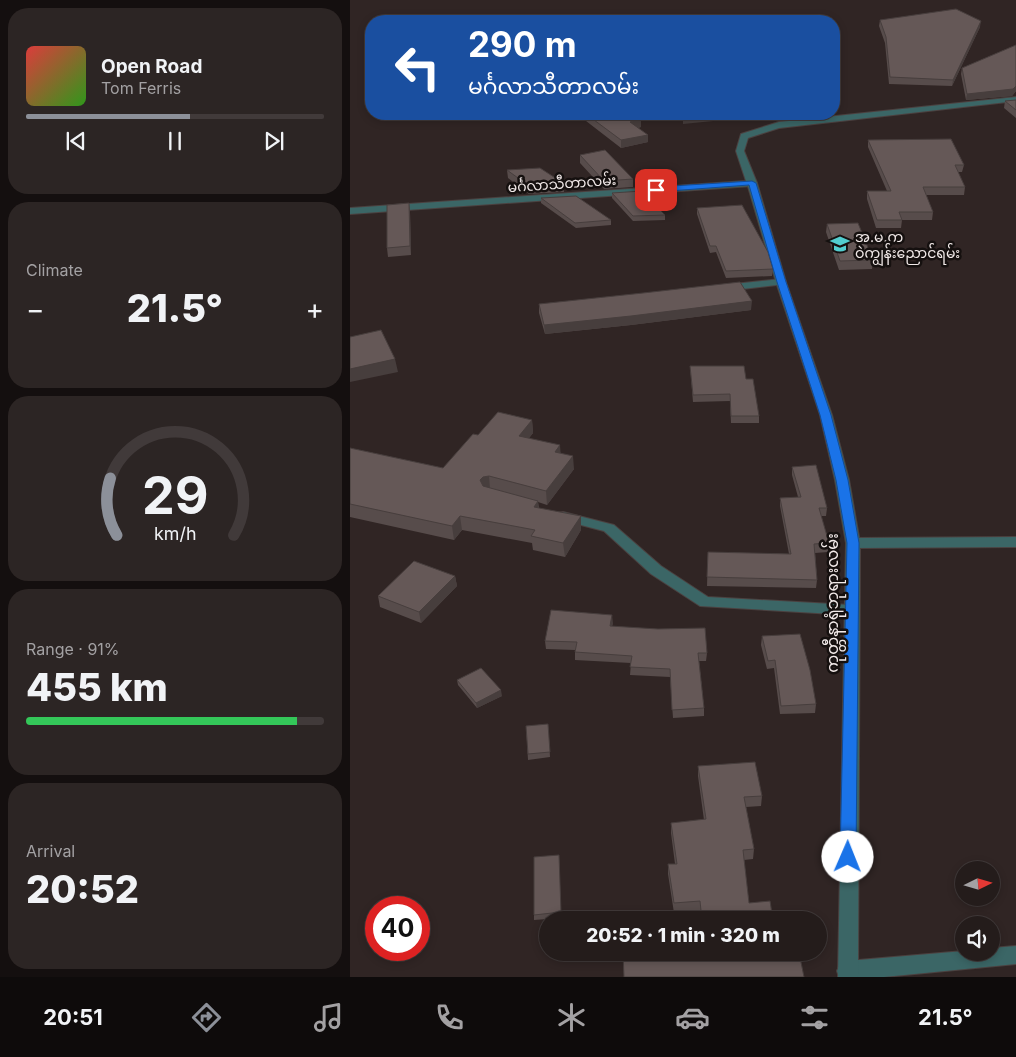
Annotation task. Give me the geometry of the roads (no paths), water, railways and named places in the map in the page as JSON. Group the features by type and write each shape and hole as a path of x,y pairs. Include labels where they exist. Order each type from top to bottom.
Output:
{"street":[{"path":"840,118 1016,99"},
{"path":"752,183 740,151 744,136 779,125 825,120"},
{"name":"မင်္ဂလာသီတာလမ်း","path":"350,212 752,183"},
{"name":"ကုတ္တီနာရုံဘုရားလမ်း","path":"752,183 782,282 826,415 842,480 853,543 850,610 848,974"},
{"path":"714,289 782,282"},
{"path":"545,510 609,528 656,570 705,602 850,610"},
{"path":"853,543 1016,542"},
{"path":"848,974 1016,955"}],"place":[{"name":"အ.မ.က ဝဲကျွန်းညောင်ရမ်း","path":"840,244"}]}
